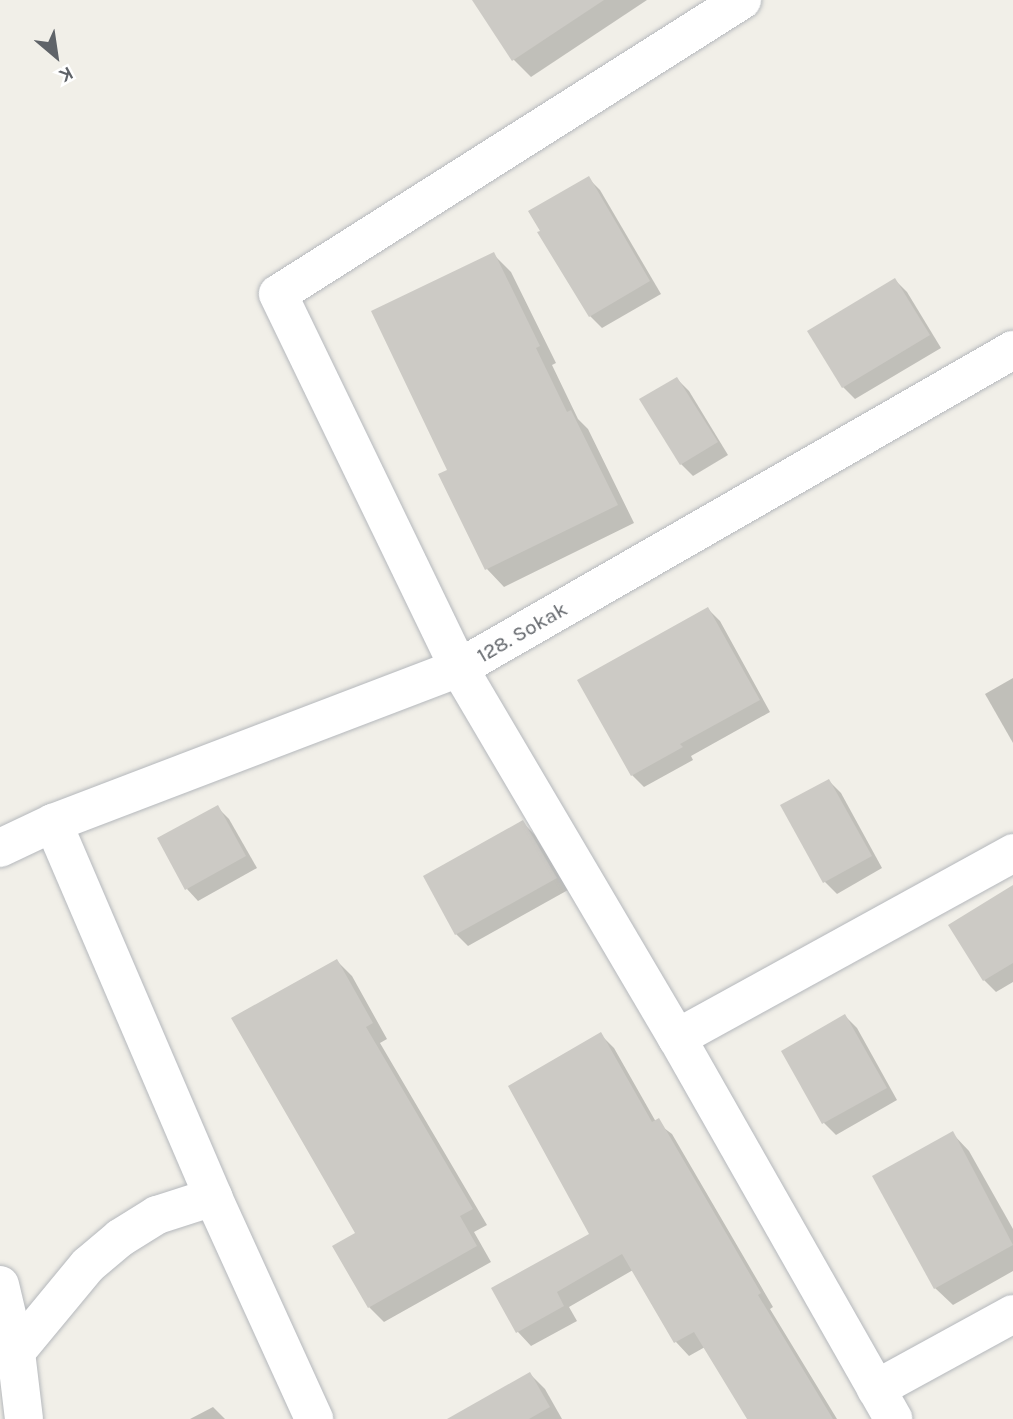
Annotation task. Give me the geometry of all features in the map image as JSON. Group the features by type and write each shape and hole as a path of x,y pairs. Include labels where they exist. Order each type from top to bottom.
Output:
{"street":[{"path":"742,0 278,294 459,668 677,1038 885,1404 1013,1314"},
{"name":"128. Sokak","path":"0,848 53,823 459,668 1013,350"},
{"path":"53,823 213,1196 314,1419"},
{"path":"677,1038 1013,853"},
{"path":"16,1352 89,1265 120,1238 157,1215 213,1196"},
{"path":"0,1285 16,1352 24,1419"}],"building":[{"path":"472,0 604,0 512,61"},
{"path":"589,176 650,281 589,317 537,232 540,231 528,211"},
{"path":"494,252 540,346 536,348 567,412 571,410 618,505 485,570 438,474 447,470 371,311"},
{"path":"895,278 930,335 842,388 807,331"},
{"path":"677,377 718,442 680,465 639,399"},
{"path":"708,607 760,700 680,744 683,747 631,776 577,680"},
{"path":"829,779 872,856 823,883 780,805"},
{"path":"218,805 246,856 185,890 157,838"},
{"path":"523,820 557,878 455,935 423,876"},
{"path":"1013,885 1013,963 983,981 948,925"},
{"path":"337,959 373,1023 366,1027 473,1209 460,1216 477,1246 368,1308 332,1246 355,1233 231,1018"},
{"path":"845,1014 887,1088 822,1124 781,1051"},
{"path":"601,1032 652,1122 659,1118 761,1293 758,1295 833,1419 747,1419 694,1332 674,1343 622,1254 557,1292 564,1306 516,1333 491,1288 589,1234 508,1086"},
{"path":"953,1131 1013,1245 934,1289 872,1176"},
{"path":"530,1372 550,1407 529,1419 447,1419"}]}
